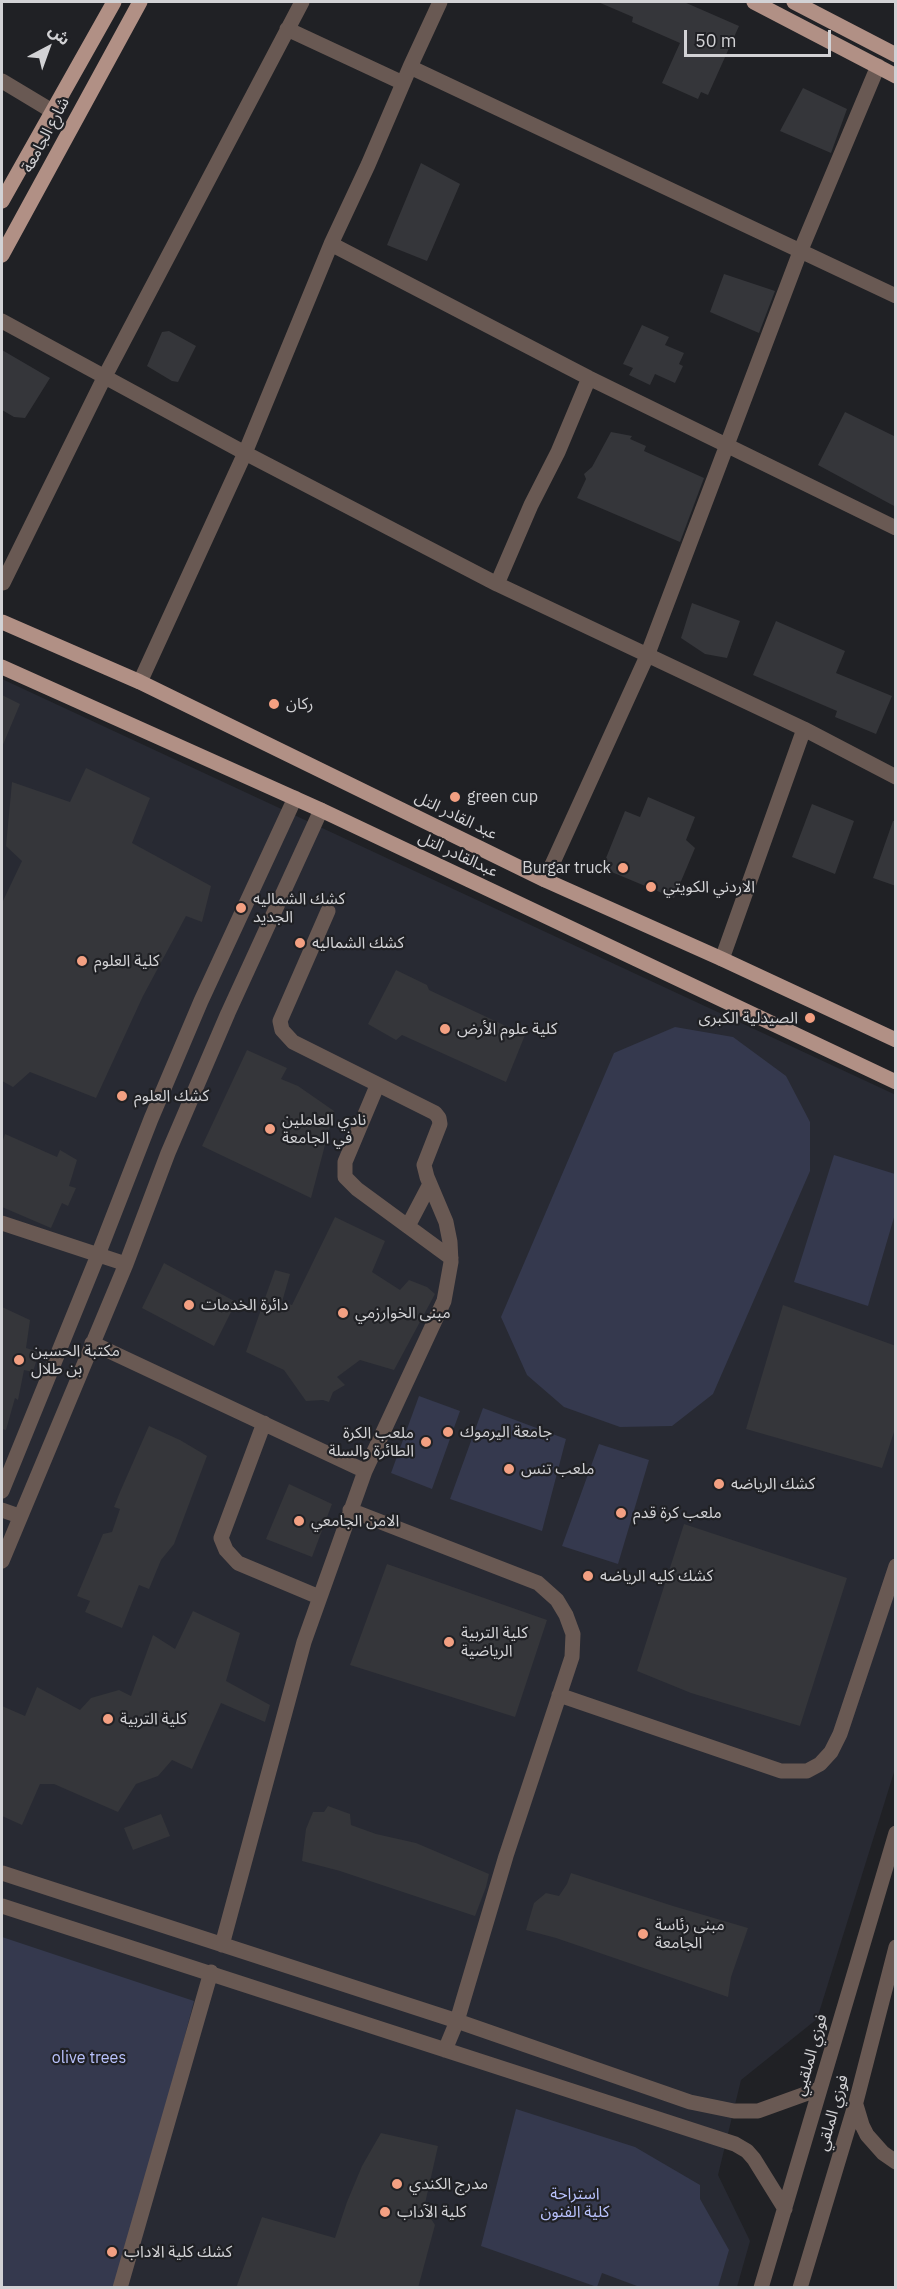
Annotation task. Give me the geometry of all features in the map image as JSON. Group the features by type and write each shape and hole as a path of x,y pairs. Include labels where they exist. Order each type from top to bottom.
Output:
{"main road":[{"name":"شارع الجامعة","path":"2,201 114,2"},
{"name":"شارع الجامعة","path":"2,255 140,2"},
{"path":"754,2 896,76"},
{"path":"794,2 896,55"},
{"name":"عبد القادر التل","path":"2,621 140,682 545,880 896,1040"},
{"name":"عبدالقادر التل","path":"2,667 321,810 896,1082"}],"street":[{"path":"3,583 104,378 302,2"},
{"path":"140,682 245,453 331,244 440,2"},
{"path":"287,29 403,83"},
{"path":"545,880 647,656 800,252 878,66"},
{"path":"410,67 896,296"},
{"path":"2,81 52,111"},
{"path":"331,244 590,378 896,528"},
{"path":"2,321 245,453 497,584 804,729 896,777"},
{"path":"497,584 590,378"},
{"path":"722,959 804,729"},
{"path":"2,1491 141,1143 201,1001 295,798"},
{"path":"2,1561 126,1264 168,1153 228,1013 321,810"},
{"path":"222,1945 304,1642 319,1597 365,1470 444,1301 449,1281 451,1258 446,1222 424,1165 440,1124 439,1118 435,1113 293,1042 282,1030 280,1021 328,911"},
{"path":"377,1086 345,1162 345,1177 357,1189 451,1258"},
{"path":"141,1143 168,1153"},
{"path":"408,1226 430,1184"},
{"path":"2,1223 126,1264"},
{"path":"92,1343 365,1470"},
{"path":"264,1424 221,1538 226,1550 238,1563 319,1597"},
{"path":"2,1510 19,1516"},
{"path":"350,1510 538,1583 557,1600 573,1634 572,1657 506,1856 457,2021 445,2050"},
{"path":"559,1695 781,1771 807,1771 820,1764 831,1752 840,1734 896,1566"},
{"name":"فوزي الملقيي","path":"761,2288 896,1833"},
{"path":"2,1873 198,1953 211,1972 735,2144 747,2151 785,2209"},
{"path":"2,1906 198,1953 222,1945 457,2021 690,2102 734,2111 758,2112 819,2089"},
{"name":"فوزي الملقي","path":"800,2288 891,1982 896,1947"},
{"path":"238,1981 235,1976 235,1965 237,1960 246,1953"},
{"path":"120,2288 211,1972"},
{"path":"684,2126 690,2102"},
{"path":"856,2102 858,2114 867,2135 883,2153 896,2162"}],"shaded area":[{"name":"جامعة اليرموك","path":"2,679 896,1095 895,1769 817,2019 741,2080 718,2175 750,2241 737,2287 2,2288"}],"green space":[{"path":"675,1027 733,1037 786,1076 810,1122 810,1171 713,1394 672,1426 620,1427 564,1407 527,1375 501,1317 614,1053"},
{"path":"834,1155 895,1174 895,1214 868,1306 794,1282"},
{"name":"ملعب الكرة الطائرة والسلة","path":"419,1396 460,1411 432,1489 391,1473"},
{"name":"ملعب تنس","path":"483,1408 566,1439 542,1531 450,1499"},
{"path":"599,1444 649,1460 618,1564 562,1546"},
{"name":"olive trees","path":"2,1937 194,2001 119,2287 2,2288"},
{"name":"استراحة كلية الفنون","path":"516,2109 635,2147 700,2185 700,2199 729,2250 718,2287 637,2287 602,2273 597,2287 481,2246"}],"building":[{"path":"598,2 684,2 739,26 708,95 701,92 698,99 662,83 680,43 632,22 633,17"},
{"path":"803,88 847,109 831,153 780,131"},
{"path":"421,163 460,184 427,261 387,245"},
{"path":"724,274 775,291 759,333 710,312"},
{"path":"642,325 669,337 665,345 684,353 679,364 683,366 675,383 655,374 650,385 629,375 633,368 623,364"},
{"path":"169,331 196,346 178,382 172,381 147,366 162,332"},
{"path":"2,350 50,378 25,418 14,417 2,410"},
{"path":"845,412 896,437 896,507 818,465"},
{"path":"611,432 632,436 630,439 646,446 644,451 704,478 680,542 577,498 586,479 584,474 592,467"},
{"path":"692,603 740,621 727,658 705,654 681,638"},
{"path":"776,621 845,651 836,673 892,696 876,734 835,717 837,711 753,675"},
{"path":"2,695 20,704 2,747"},
{"name":"كلية العلوم","path":"86,768 150,798 132,843 211,886 202,922 186,916 143,996 96,1098 30,1072 13,1087 2,1081 2,903 22,861 6,846 12,782 70,802"},
{"path":"648,797 695,817 686,840 695,848 674,898 602,868 625,811 640,817"},
{"path":"812,804 854,821 835,874 792,857"},
{"path":"893,821 896,821 896,886 873,878"},
{"name":"كلية علوم الأرض","path":"396,970 427,985 429,990 525,1035 506,1082 402,1035 396,1040 368,1024"},
{"name":"نادي العاملين في الجامعة","path":"247,1050 287,1068 281,1079 298,1086 334,1111 311,1198 202,1146"},
{"path":"5,1134 57,1157 60,1150 77,1160 69,1186 76,1188 68,1206 62,1203 51,1228 2,1207 2,1143"},
{"name":"مبنى الخوارزمي","path":"335,1217 385,1241 372,1272 400,1290 409,1280 427,1287 435,1294 394,1370 360,1360 337,1377 345,1385 333,1392 329,1402 306,1401 284,1370 246,1352 275,1270 290,1274 282,1302 292,1305"},
{"name":"دائرة الخدمات","path":"164,1263 236,1302 214,1346 142,1308"},
{"path":"783,1305 896,1346 896,1426 882,1468 746,1429"},
{"name":"مكتبة الحسين بن طلال","path":"2,1307 30,1320 26,1348 39,1352 33,1372 24,1370 18,1400 15,1398 6,1430 2,1429"},
{"path":"149,1426 180,1440 207,1456 174,1544 161,1560 149,1589 139,1585 122,1628 85,1612 90,1601 77,1596 103,1534 112,1532 120,1509 114,1507"},
{"name":"الامن الجامعي","path":"289,1484 332,1504 312,1557 266,1539"},
{"path":"684,1524 847,1578 800,1726 691,1693 637,1671"},
{"name":"كلية التربية الرياضية","path":"387,1564 547,1620 515,1717 350,1665"},
{"name":"كلية التربية","path":"193,1611 240,1633 226,1681 270,1705 265,1722 221,1703 192,1769 172,1760 158,1776 136,1784 118,1812 54,1784 40,1784 22,1825 2,1816 2,1706 25,1716 37,1687 80,1710 91,1698 119,1690 131,1696 153,1635 175,1649"},
{"path":"328,1806 350,1814 351,1825 376,1834 416,1843 489,1874 475,1916 340,1871 302,1861 306,1829 313,1812 324,1812"},
{"path":"161,1814 170,1836 133,1850 124,1828"},
{"name":"مبنى رئاسة الجامعة","path":"571,1873 748,1928 731,1977 728,1997 556,1938 526,1930 534,1903 546,1893 559,1896"},
{"name":"كلية الآداب","path":"381,2133 438,2146 424,2208 435,2225 418,2288 236,2288 262,2217 335,2238 362,2166"}],"place":[{"name":"ركان","path":"274,704"},
{"name":"green cup","path":"455,797"},
{"name":"Burgar truck","path":"623,868"},
{"name":"الاردني الكويتي","path":"651,887"},
{"name":"كشك الشماليه الجديد","path":"241,908"},
{"name":"كشك الشماليه","path":"300,943"},
{"name":"كلية العلوم","path":"82,961"},
{"name":"الصيدلية الكبرى","path":"810,1018"},
{"name":"كلية علوم الأرض","path":"445,1029"},
{"name":"كشك العلوم","path":"122,1096"},
{"name":"نادي العاملين في الجامعة","path":"270,1129"},
{"name":"دائرة الخدمات","path":"189,1305"},
{"name":"مبنى الخوارزمي","path":"343,1313"},
{"name":"مكتبة الحسين بن طلال","path":"19,1360"},
{"name":"جامعة اليرموك","path":"448,1432"},
{"name":"ملعب الكرة الطائرة والسلة","path":"426,1442"},
{"name":"ملعب تنس","path":"509,1469"},
{"name":"كشك الرياضه","path":"719,1484"},
{"name":"ملعب كرة قدم","path":"621,1513"},
{"name":"الامن الجامعي","path":"299,1521"},
{"name":"كشك كليه الرياضه","path":"588,1576"},
{"name":"كلية التربية الرياضية","path":"449,1642"},
{"name":"كلية التربية","path":"108,1719"},
{"name":"مبنى رئاسة الجامعة","path":"643,1934"},
{"name":"مدرج الكندي","path":"397,2184"},
{"name":"كلية الآداب","path":"385,2212"},
{"name":"كشك كلية الاداب","path":"112,2252"}]}
